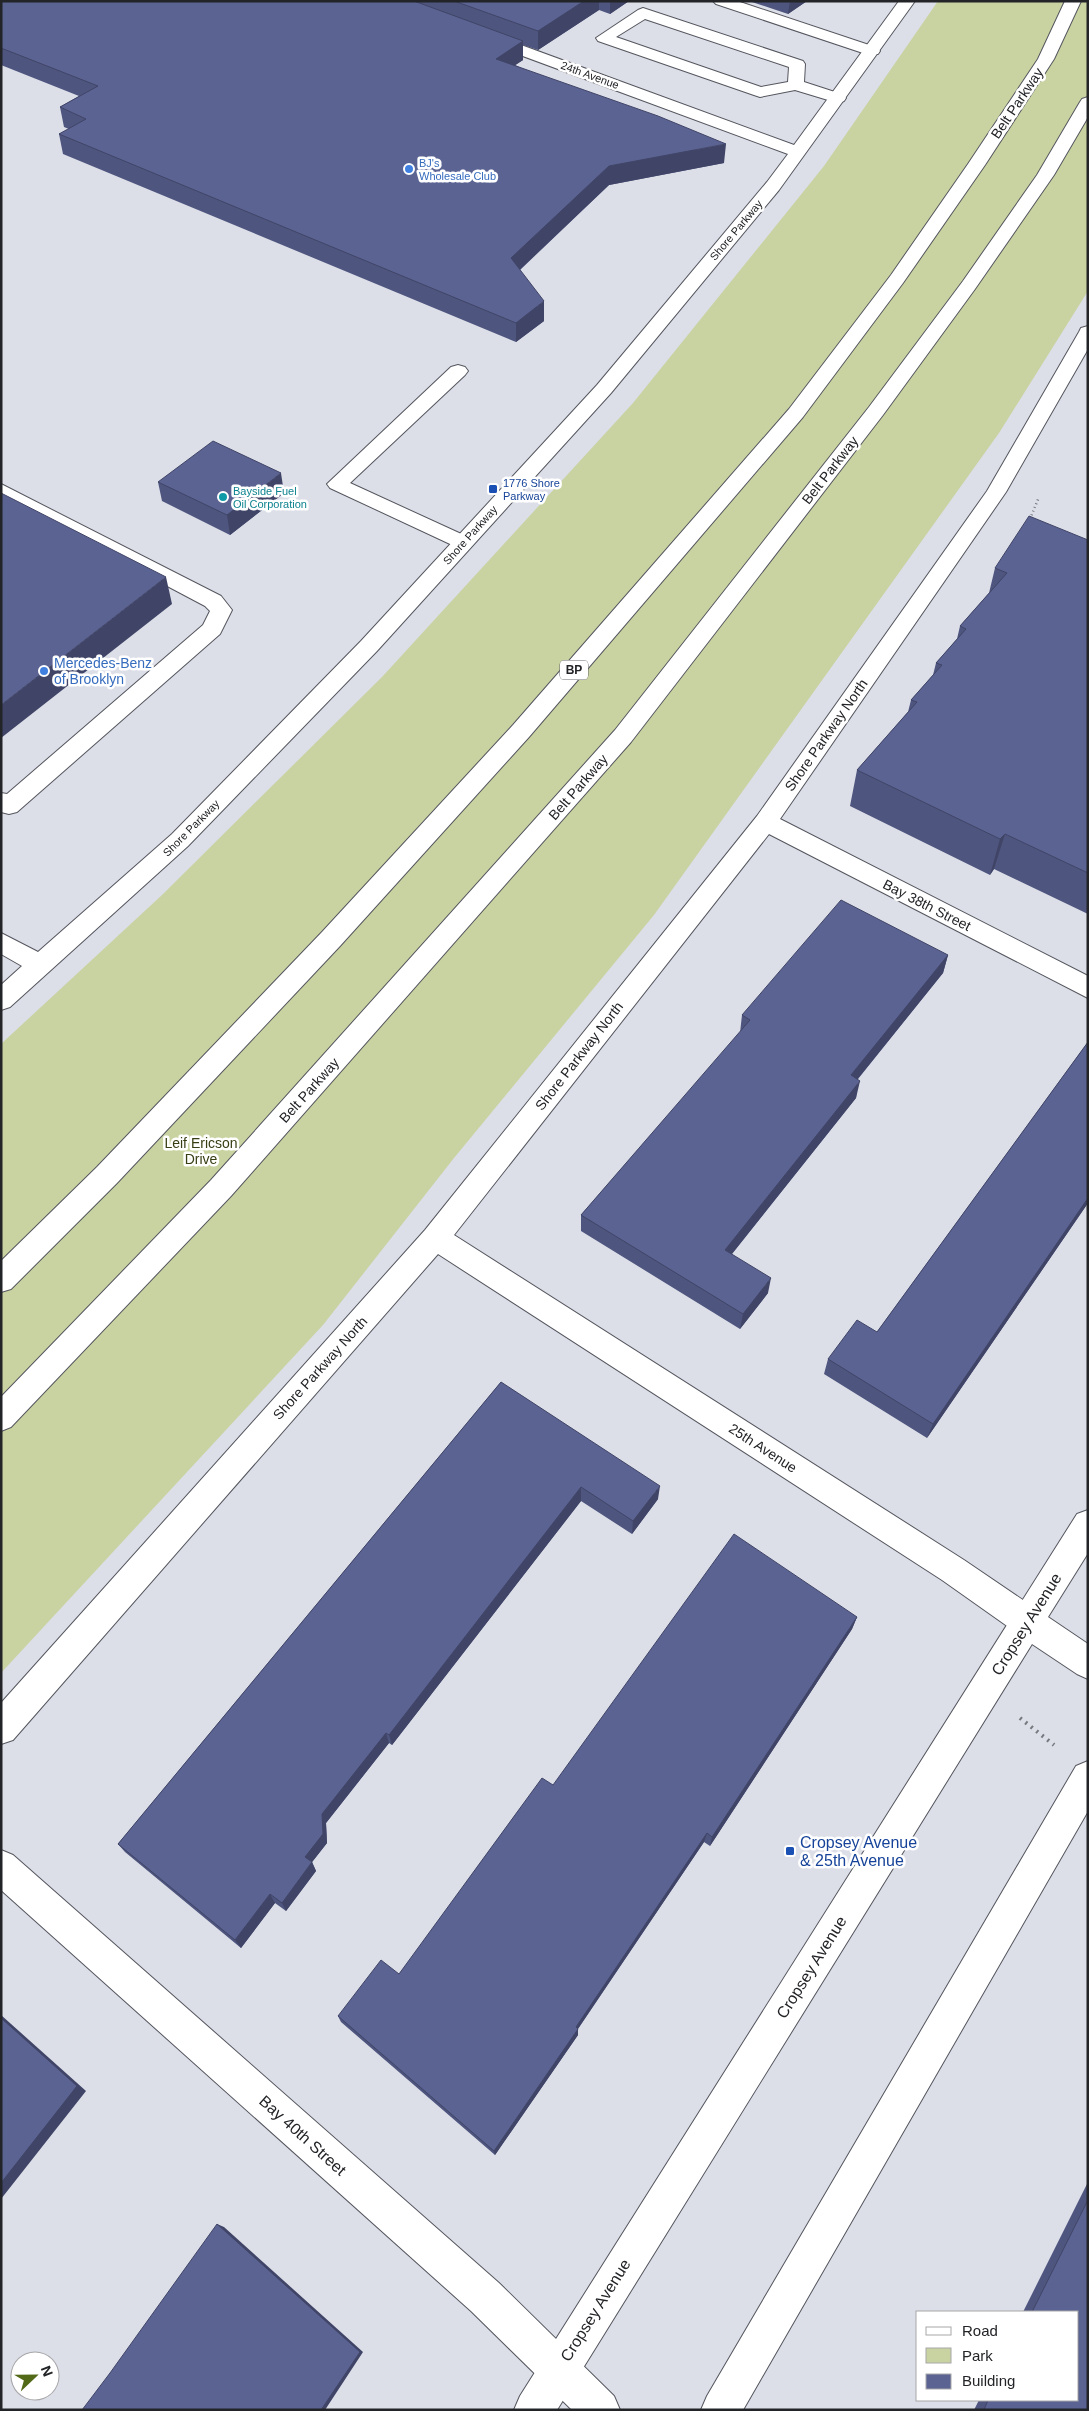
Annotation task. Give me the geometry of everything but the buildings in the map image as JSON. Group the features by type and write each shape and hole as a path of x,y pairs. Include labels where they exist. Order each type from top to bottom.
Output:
{"main road":[{"path":"721,1 872,51"},
{"name":"Shore Parkway","path":"1,1000 180,840 369,646 604,389 799,152 907,1"},
{"name":"Belt Parkway","path":"1,1280 107,1174 331,939 522,731 796,413 897,279 982,157 1046,59 1073,1"},
{"path":"796,85 797,64 643,13 604,38 760,92 796,85 838,98"},
{"name":"24th Avenue","path":"476,34 799,152"},
{"name":"Belt Parkway","path":"1,1418 222,1188 622,736 876,411 970,285 1044,174 1088,102"},
{"name":"Shore Parkway North","path":"1,1728 435,1238 766,822 996,492 1088,332"},
{"path":"458,371 336,484 463,543"},
{"path":"1,490 213,601 221,610 212,629 8,806 1,801"},
{"name":"Bay 38th Street","path":"766,822 1088,988"},
{"path":"1,942 40,965"},
{"name":"25th Avenue","path":"435,1238 954,1570 1088,1663"},
{"name":"Cropsey Avenue","path":"534,2410 1088,1524"},
{"path":"721,2410 1088,1778"},
{"name":"Bay 40th Street","path":"1,1867 485,2297 600,2410"}],"path":[{"path":"1028,522 1042,490"},
{"path":"1018,1716 1054,1745"}],"green space":[{"name":"Leif Ericson Drive","path":"938,1 1088,1 1088,291 999,433 654,915 454,1158 323,1325 1,1673 1,1044 162,895 382,677 633,403 824,166"}],"place":[{"name":"BJ's Wholesale Club","path":"409,169"},
{"name":"1776 Shore Parkway","path":"493,489"},
{"name":"Bayside Fuel Oil Corporation","path":"223,497"},
{"name":"Mercedes-Benz of Brooklyn","path":"44,671"},
{"name":"Cropsey Avenue & 25th Avenue","path":"790,1851"}]}
